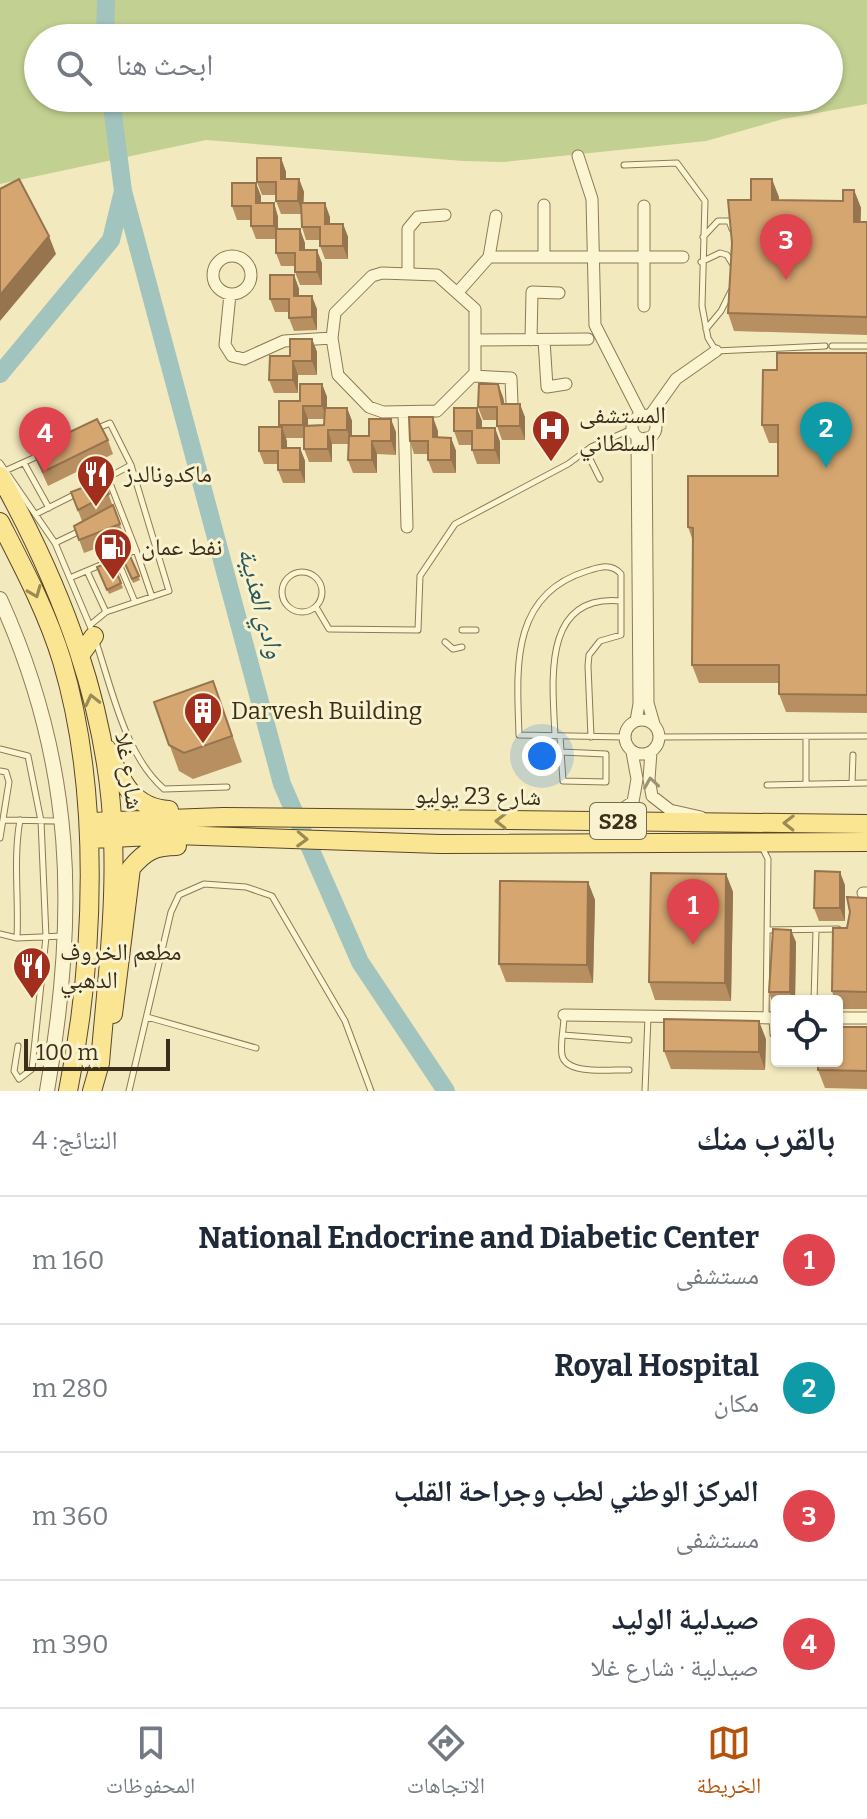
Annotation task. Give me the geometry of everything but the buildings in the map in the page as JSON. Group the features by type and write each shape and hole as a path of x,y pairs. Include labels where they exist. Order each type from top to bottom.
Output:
{"main road":[{"name":"شارع غلا","path":"4,473 57,585 81,654 100,733 113,828 110,943 100,1063 92,1091"},
{"name":"شارع غلا","path":"0,522 32,584 62,662 85,780 90,831 82,1005 68,1091"},
{"path":"81,654 92,630"},
{"path":"100,733 125,786 140,804 155,809 228,813 239,818"},
{"name":"شارع 23 يوليو","path":"90,831 239,818 867,824"},
{"name":"شارع 23 يوليو","path":"113,828 234,837 370,842 867,844"},
{"path":"100,1063 118,995 126,883 131,868 144,852 160,846 210,846 234,837"}],"street":[{"path":"578,156 592,199 595,325 645,416 655,428 639,435"},
{"path":"544,205 544,256"},
{"path":"644,206 644,306"},
{"path":"408,273 408,229 418,217 445,215"},
{"path":"458,292 489,257 496,216"},
{"path":"489,257 683,257"},
{"path":"408,273 437,275 458,292 475,309 473,376 437,411 383,412 369,407 338,375 333,363 335,313 339,305 372,276 408,273"},
{"path":"559,293 532,292 537,340 547,387 566,384"},
{"path":"230,294 225,345 232,356 244,359 284,341 332,338"},
{"path":"476,340 588,339"},
{"path":"716,351 676,379 645,416 635,419 639,435 648,703 659,737 651,752 649,779 652,796 659,804 721,822"},
{"path":"473,376 511,378 512,403"},
{"path":"404,412 407,527"},
{"path":"636,721 639,704 639,435"},
{"path":"0,599 42,707 66,841 65,936 47,1091"},
{"path":"555,821 619,811 633,802 637,779 632,752 624,737 627,727 636,721 654,724"},
{"path":"632,752 651,752"},
{"path":"564,1015 771,1018"},
{"path":"843,1018 867,1018"}],"lane":[{"path":"624,165 655,162 681,167 705,201 701,262 706,330 716,351 867,346"},
{"path":"703,238 718,221 724,220 732,225 732,237"},
{"path":"732,249 733,270"},
{"path":"701,262 720,253 733,262"},
{"path":"706,330 721,311 732,285"},
{"path":"92,630 106,612 169,591 131,465 110,423 96,429"},
{"path":"316,607 329,629 418,630 420,576 455,524 586,451 639,435"},
{"path":"4,473 53,449"},
{"path":"586,451 600,479"},
{"path":"0,463 55,543 72,577 117,706 147,774 164,789 227,787"},
{"path":"24,463 49,508"},
{"path":"96,484 131,465"},
{"path":"108,478 152,597"},
{"path":"36,514 84,490"},
{"path":"107,517 120,511"},
{"path":"55,543 94,524"},
{"path":"72,577 136,550"},
{"path":"117,558 135,602"},
{"path":"591,737 589,655 600,641 621,635 621,574 616,568 589,570 568,577 543,600 524,626 517,658 519,735 591,737 624,737"},
{"path":"87,571 106,612"},
{"path":"300,571 317,578 322,596 316,607 296,611 285,603 282,590 288,577 300,571"},
{"path":"561,752 606,754 606,782 563,781 552,656 559,635 570,619 588,606 621,601"},
{"path":"462,630 476,630"},
{"path":"445,642 453,649 462,647"},
{"path":"806,736 806,784"},
{"path":"659,737 867,736"},
{"path":"0,749 28,756 41,821 46,937 32,1069 19,1079 14,1071 18,1046"},
{"path":"852,783 853,755"},
{"path":"0,771 6,772 9,782 0,838"},
{"path":"767,785 867,783"},
{"path":"4,820 62,821"},
{"path":"17,938 19,883 14,850 20,820"},
{"path":"693,842 762,848 768,859 767,930 771,1000"},
{"path":"129,1091 171,912 179,895 204,884 264,891 279,906 345,1021 371,1091"},
{"path":"767,930 851,929"},
{"path":"814,995 816,930"},
{"path":"0,934 17,938 65,936"},
{"path":"564,1015 562,1058 567,1064 575,1068 629,1070"},
{"path":"645,1091 648,1016"},
{"path":"147,1017 256,1048"},
{"path":"563,1035 629,1040"}],"green space":[{"path":"0,0 867,0 867,104 843,108 843,24 24,24 24,112 822,112 783,119 706,141 504,162 206,140 0,184"}],"waterway":[{"name":"وادي العذيبة","path":"105,24 106,0"},
{"name":"وادي العذيبة","path":"0,374 111,240 123,191 113,112"},
{"name":"وادي العذيبة","path":"123,191 282,784 360,962 446,1091"}],"place":[{"name":"المركز الوطني لطب وجراحة القلب","path":"786,280"},
{"name":"المستشفى السلطاني","path":"551,463"},
{"name":"Royal Hospital","path":"826,468"},
{"name":"صيدلية الوليد","path":"45,473"},
{"name":"ماكدونالدز","path":"96,508"},
{"name":"نفط عمان","path":"113,581"},
{"name":"Darvesh Building","path":"203,745"},
{"name":"National Endocrine and Diabetic Center","path":"693,945"},
{"name":"مطعم الخروف الدهبي","path":"32,1000"}]}
